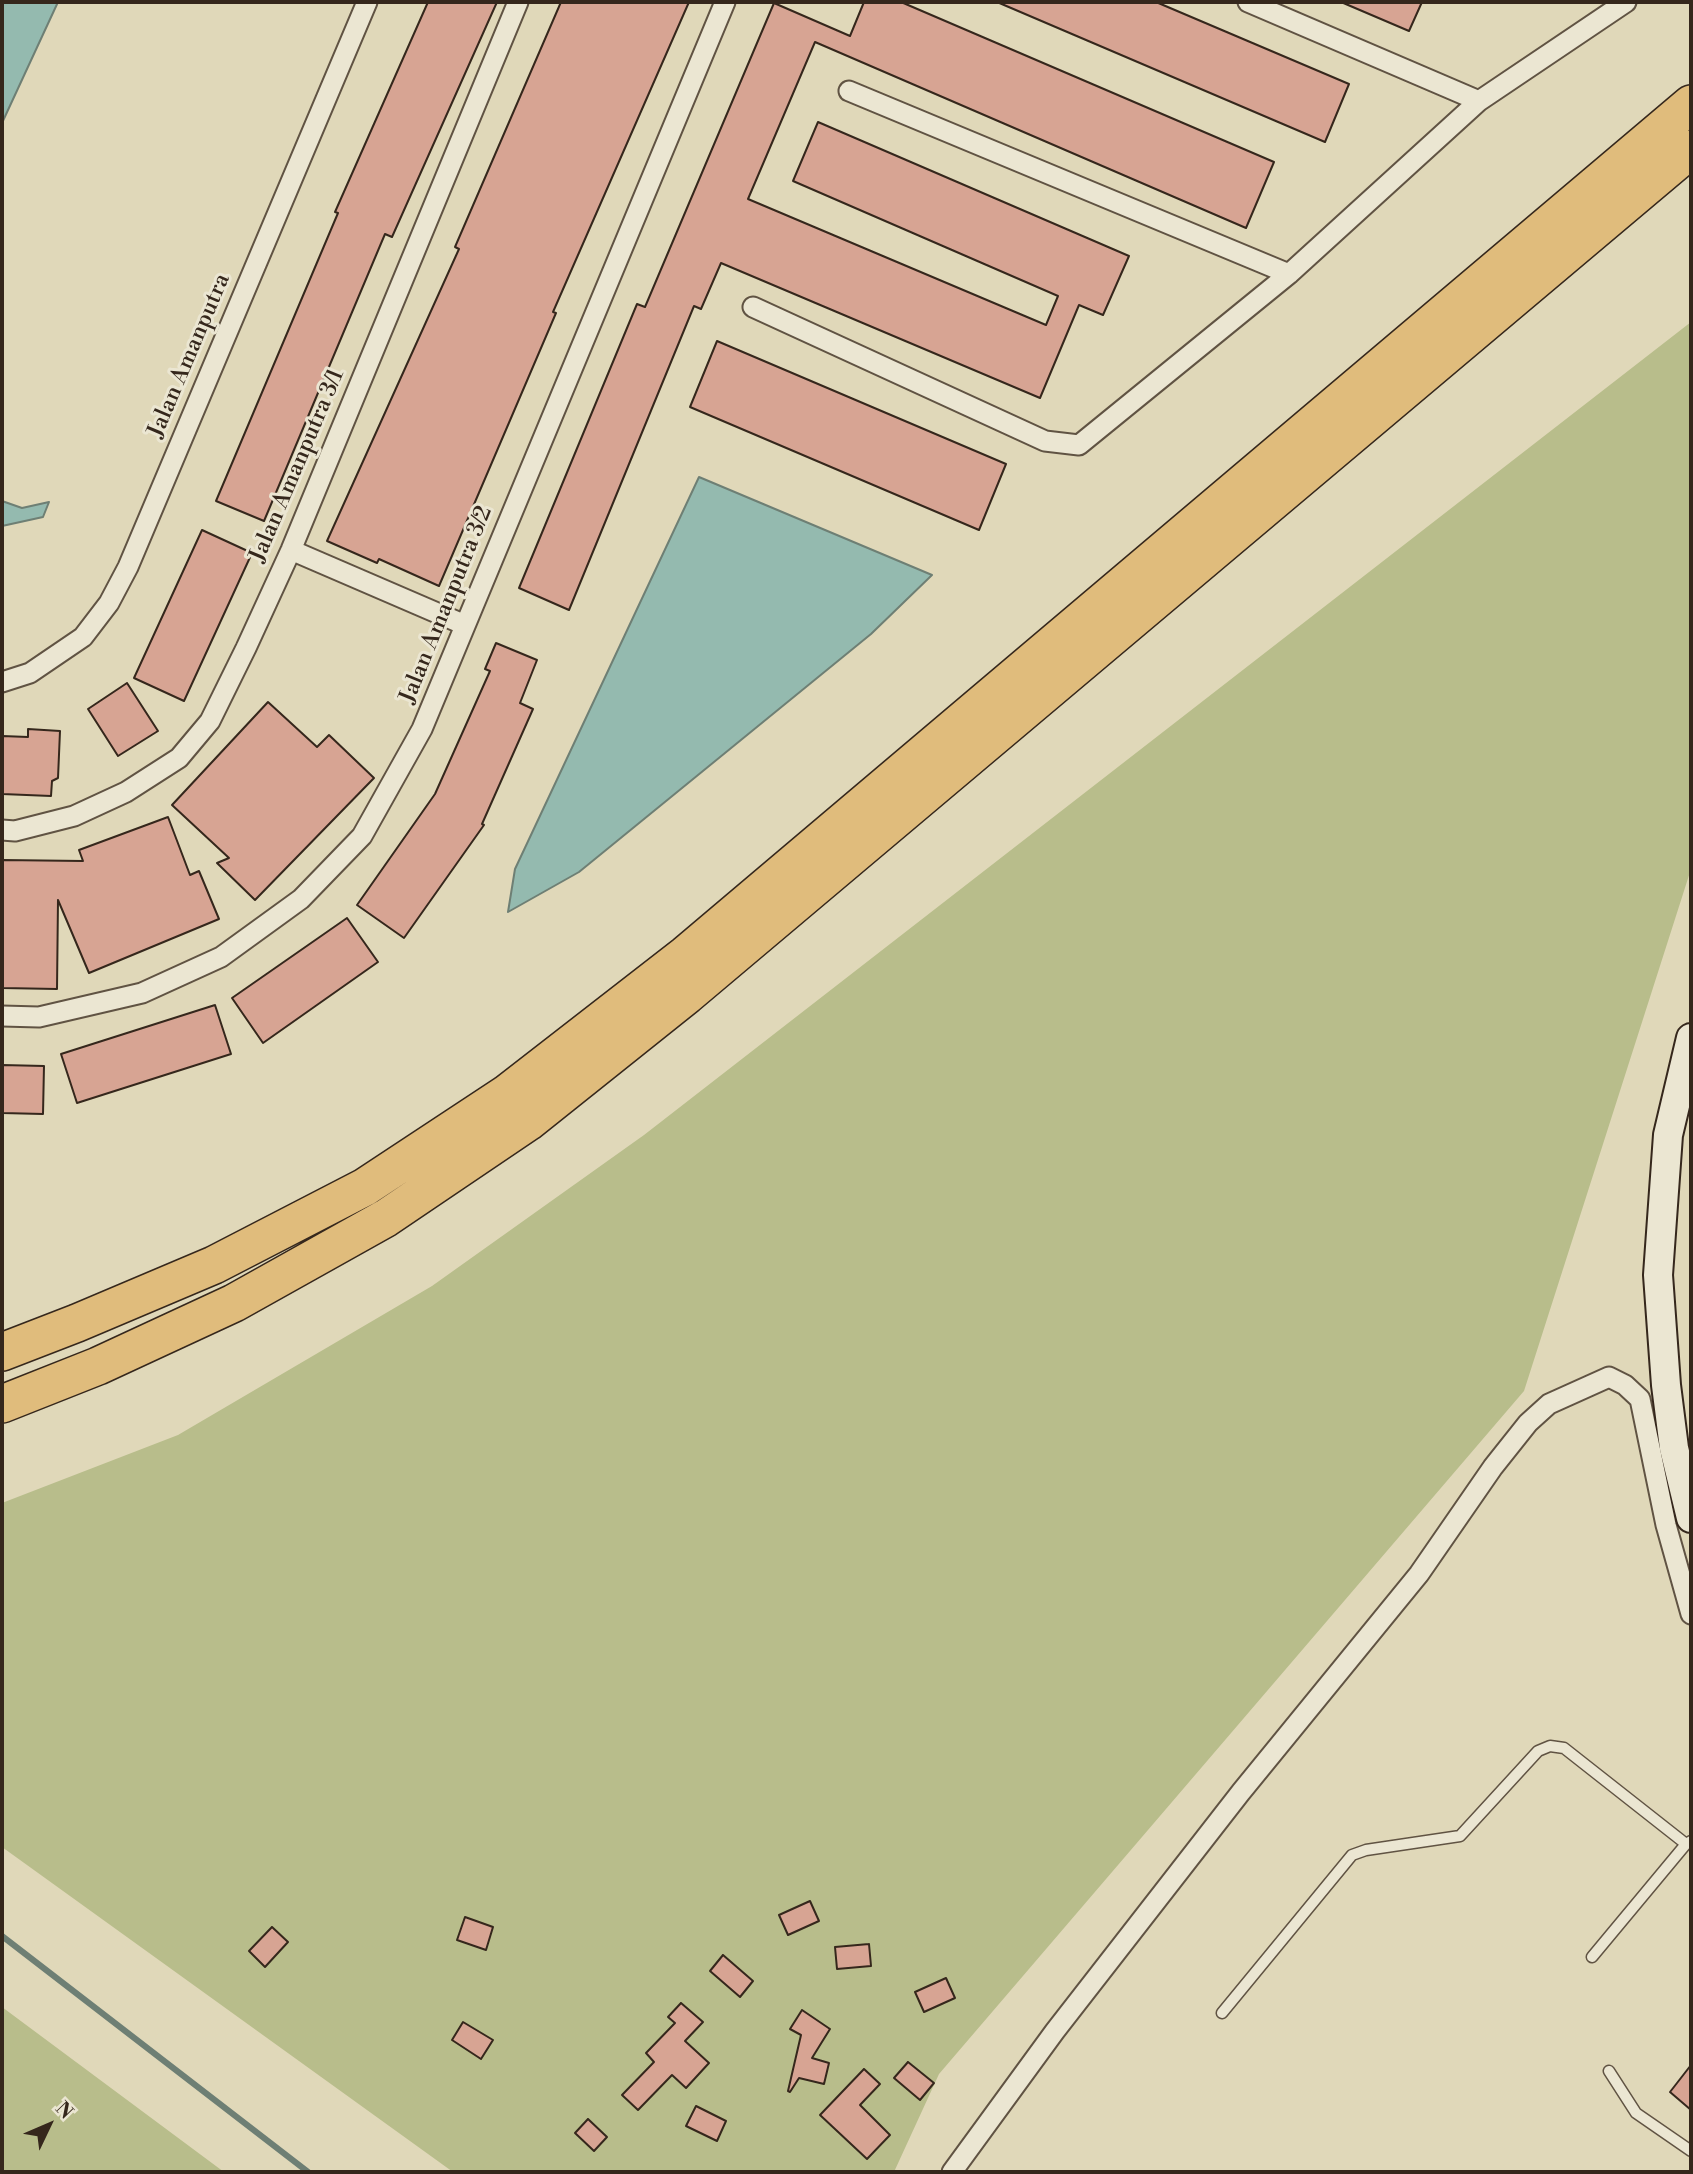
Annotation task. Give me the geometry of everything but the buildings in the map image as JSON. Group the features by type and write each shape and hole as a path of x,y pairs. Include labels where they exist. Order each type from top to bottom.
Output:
{"highway":[{"path":"2,1352 214,1265 365,1187 506,1094 685,955 1691,104"},
{"path":"2,1404 97,1366 234,1303 386,1218 528,1122 698,986 1691,149"}],"main road":[{"path":"1691,1038 1668,1135 1658,1275 1666,1385 1674,1448 1691,1518"}],"street":[{"name":"Jalan Amanputra","path":"2,682 30,673 83,637 109,603 128,567 367,2"},
{"name":"Jalan Amanputra 3/1","path":"2,830 15,831 74,816 126,792 179,758 210,721 291,550 517,2"},
{"name":"Jalan Amanputra 3/2","path":"2,1016 39,1017 142,993 221,957 301,899 362,836 422,729 725,2"},
{"path":"1248,2 1479,101"},
{"path":"753,307 1045,440 1079,444 1289,274 1479,101 1626,2"},
{"path":"849,91 1289,274"},
{"path":"291,550 465,625"},
{"path":"952,2172 1055,2031 1224,1814 1419,1574 1493,1466 1528,1423 1549,1404 1609,1377 1625,1385 1640,1399 1666,1525 1691,1614"}],"lane":[{"path":"1222,2013 1352,1855 1366,1850 1460,1836 1538,1751 1550,1745 1564,1748 1688,1842 1592,1957"},
{"path":"1609,2071 1636,2113 1691,2151"}],"green space":[{"path":"1691,322 1691,869 1524,1391 939,2074 894,2172 453,2172 2,1847 2,1503 178,1435 432,1286 644,1135"},
{"path":"2,2007 224,2172 2,2172"}],"water":[{"path":"2,2 58,2 2,123"},
{"path":"699,477 932,575 871,634 579,872 508,912 515,869"},
{"path":"2,501 22,508 49,502 43,517 2,526"}],"waterway":[{"path":"2,1936 308,2172"}]}
